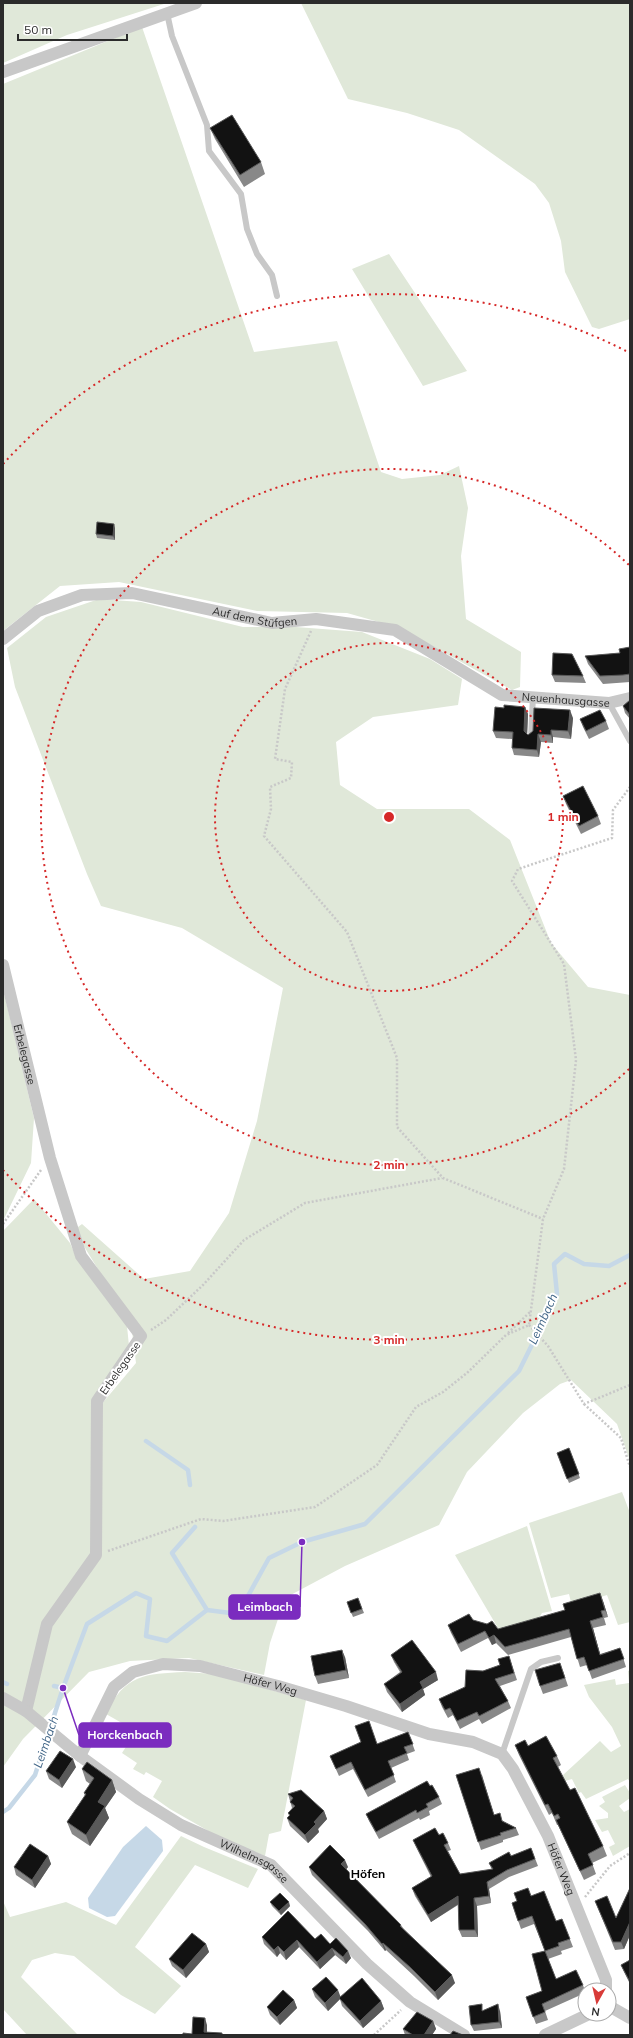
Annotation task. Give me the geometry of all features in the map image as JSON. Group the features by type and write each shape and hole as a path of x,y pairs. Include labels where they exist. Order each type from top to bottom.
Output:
{"street":[{"path":"3,72 196,3"},
{"name":"Auf dem Stüfgen","path":"3,639 38,611 82,595 132,592 272,623 316,619 395,630 502,695"},
{"name":"Neuenhausgasse","path":"502,695 533,696 609,703 630,698"},
{"name":"Erbelegasse","path":"3,965 50,1158 81,1256 141,1336 97,1401 96,1555"},
{"path":"26,1711 47,1624 96,1555"},
{"name":"Höfer Weg","path":"80,1756 114,1687 133,1672 163,1664 200,1666 278,1686 346,1706 429,1734 473,1742 502,1754 512,1769 548,1836 606,1982"},
{"name":"Wilhelmsgasse","path":"3,1698 26,1711 80,1756 139,1799 182,1825 271,1865 367,1964 410,2002 464,2035"},
{"path":"617,2011 630,2018"},
{"path":"545,2035 577,2019"}],"lane":[{"path":"167,13 172,36 207,125 209,151 241,194 247,230 257,254 272,275 277,296"},
{"path":"531,738 533,696"},
{"path":"609,703 630,741"},
{"path":"502,1754 531,1668 541,1662 558,1658"}],"path":[{"path":"316,619 285,689 275,759 292,762 291,778 270,787 271,809 264,836 347,932 397,1058 397,1127 443,1178 543,1219"},
{"path":"630,787 613,810 612,838 518,869 512,881 564,964 576,1060 564,1169 543,1219 529,1324 548,1346 584,1404 621,1438 630,1467"},
{"path":"3,1224 50,1158"},
{"path":"141,1336 166,1320 203,1285 244,1240 305,1204 443,1178"},
{"path":"96,1555 201,1519 223,1521 315,1507 377,1465 416,1407 443,1392 467,1373 530,1311"},
{"path":"506,1335 529,1324"},
{"path":"584,1404 630,1385"},
{"path":"577,1907 610,1866 630,1853"},
{"path":"374,2035 410,2002"}],"green space":[{"path":"3,3 167,3 67,35 3,63"},
{"path":"301,3 630,3 630,319 599,329 592,327 565,272 561,241 549,203 535,184 459,130 407,113 348,99"},
{"path":"142,27 254,352 337,341 381,472 402,479 440,475 459,466 468,508 461,556 466,619 521,652 520,687 512,690 400,628 347,613 257,611 119,582 60,586 3,631 3,84"},
{"path":"389,254 467,371 423,386 352,269"},
{"path":"99,599 141,602 243,627 296,627 362,632 430,659 462,679 458,705 373,717 336,742 340,785 377,809 469,809 510,840 551,943 588,987 630,995 630,1461 617,1424 571,1380 560,1384 523,1413 467,1472 439,1525 345,1566 285,1598 270,1643 264,1675 189,1658 130,1661 89,1672 23,1739 3,1767 3,1231 34,1199 70,1243 77,1259 127,1326 129,1346 95,1412 136,1363 131,1323 74,1230 82,1224 144,1279 190,1271 229,1213 257,1121 283,988 182,928 101,906 87,874 15,687 7,648 46,617"},
{"path":"3,989 34,1118 31,1163 3,1221"},
{"path":"622,1492 630,1513 630,1622 618,1625 607,1595 572,1606 569,1594 551,1598 529,1523"},
{"path":"527,1526 552,1611 542,1613 537,1621 505,1640 455,1555"},
{"path":"630,1670 630,1782 628,1779 586,1799 581,1792 579,1793 572,1779 565,1781 563,1775 600,1741 611,1752 621,1746 612,1727 589,1697 584,1685 615,1679 616,1685 629,1683 628,1671"},
{"path":"185,1672 214,1674 306,1700 281,1831 269,1834 265,1856 219,1837 170,1809 153,1797 162,1781 146,1772 144,1775 133,1769 137,1763 122,1753 136,1731 106,1714 113,1701 121,1691 138,1679 158,1674"},
{"path":"625,1785 630,1793 630,1798 619,1806 624,1812 630,1809 630,1846 613,1856 609,1847 615,1844 608,1830 602,1832 595,1820 608,1818 608,1813 599,1806 605,1802 602,1797"},
{"path":"181,1836 258,1869 248,1888 195,1865 135,1947 181,1986 155,2014 121,1995 74,1956 55,1953 32,1960 21,1977 78,2035 27,2035 3,2009 3,1901 10,1917 66,1902 116,1925"}],"water":[{"path":"146,1826 162,1840 163,1851 115,1916 107,1917 89,1908 88,1898 123,1847"}],"building":[{"path":"232,115 261,162 240,175 210,128"},
{"path":"97,522 114,524 113,536 96,534"},
{"path":"630,647 630,674 600,676 585,656 620,653 619,649"},
{"path":"553,653 572,654 583,676 552,675"},
{"path":"630,700 630,715 623,706"},
{"path":"504,705 525,707 524,731 528,735 533,731 534,708 570,710 568,731 551,730 551,735 538,734 537,750 512,748 513,732 493,731 495,707 504,708"},
{"path":"600,710 606,721 586,731 580,719"},
{"path":"583,786 598,816 579,826 563,796"},
{"path":"569,1448 579,1474 567,1479 557,1453"},
{"path":"600,1593 605,1610 601,1611 603,1617 590,1621 600,1655 620,1648 624,1659 589,1671 584,1657 577,1659 569,1629 505,1647 494,1635 489,1638 485,1631 458,1644 448,1625 469,1614 473,1620 487,1624 492,1621 498,1629 565,1610 563,1604"},
{"path":"358,1598 362,1609 351,1613 347,1602"},
{"path":"412,1640 436,1672 420,1682 423,1688 400,1704 384,1684 402,1672 391,1655"},
{"path":"342,1650 346,1670 315,1676 311,1656"},
{"path":"509,1656 514,1673 495,1679 508,1701 479,1716 477,1712 457,1721 450,1708 445,1710 439,1699 465,1687 466,1670 483,1671 500,1665 498,1659"},
{"path":"560,1663 565,1678 540,1686 535,1670"},
{"path":"369,1721 377,1744 408,1732 413,1744 404,1747 407,1753 388,1761 394,1775 365,1790 351,1762 336,1769 330,1756 361,1742 355,1726"},
{"path":"546,1736 557,1756 553,1758 570,1790 575,1788 603,1846 588,1854 593,1865 580,1871 556,1820 560,1818 558,1814 554,1816 548,1804 545,1805 515,1745 525,1740 528,1746"},
{"path":"60,1751 73,1759 59,1780 46,1771"},
{"path":"87,1762 112,1780 98,1802 105,1806 86,1835 67,1822 86,1794 84,1793 94,1778 82,1769"},
{"path":"479,1768 494,1815 500,1813 502,1821 516,1828 500,1833 501,1835 478,1842 456,1775"},
{"path":"427,1781 430,1786 432,1785 439,1797 426,1804 428,1807 417,1813 416,1810 376,1832 366,1814"},
{"path":"301,1790 324,1811 314,1822 316,1824 305,1835 287,1818 290,1815 288,1813 295,1806 290,1802 293,1798 288,1794"},
{"path":"435,1828 439,1835 443,1833 448,1843 444,1845 460,1874 493,1869 489,1863 509,1852 511,1856 531,1848 535,1859 507,1870 487,1882 489,1896 474,1898 475,1930 459,1930 458,1896 428,1915 412,1888 432,1876 413,1840"},
{"path":"30,1844 48,1856 32,1880 14,1867"},
{"path":"330,1845 345,1860 341,1864 401,1925 400,1926 452,1975 435,1992 411,1968 383,1943 382,1944 365,1924 309,1867"},
{"path":"528,1888 531,1896 544,1891 556,1921 562,1919 570,1939 558,1943 559,1946 545,1951 532,1916 518,1921 512,1903 517,1901 514,1893"},
{"path":"630,1888 630,1922 621,1942 613,1942 595,1901 607,1896 616,1918"},
{"path":"280,1893 289,1902 279,1911 270,1902"},
{"path":"288,1911 315,1939 321,1934 330,1944 336,1938 348,1951 343,1957 332,1948 317,1962 297,1940 284,1952 278,1946 274,1950 262,1937"},
{"path":"192,1933 206,1944 183,1970 169,1959"},
{"path":"545,1951 556,1979 576,1970 582,1982 577,1982 577,1988 542,2004 545,2012 533,2017 526,1997 542,1991 532,1954"},
{"path":"630,1960 630,1982 621,1965"},
{"path":"326,1977 338,1990 325,2003 312,1989"},
{"path":"362,1978 381,2001 360,2021 339,1998"},
{"path":"283,1990 294,2000 277,2017 267,2007"},
{"path":"482,2004 482,2011 498,2004 499,2022 471,2025 469,2006"},
{"path":"417,2012 433,2021 424,2035 413,2035 403,2029"},
{"path":"193,2017 205,2018 204,2032 222,2033 222,2035 183,2035 183,2033 192,2034"},
{"path":"453,2031 463,2035 450,2035"}],"waterway":[{"name":"Leimbach","path":"3,1812 9,1808 35,1775 63,1688 87,1624 136,1593 150,1599 146,1636 167,1641 207,1610 238,1614 269,1558 302,1542 365,1524 519,1371 557,1294 554,1264 565,1254 584,1264 609,1266 630,1255"},
{"path":"146,1441 188,1470 190,1485"},
{"path":"195,1527 172,1553 207,1610"},
{"path":"3,1682 7,1684"},
{"path":"54,1686 63,1688"}],"place":[{"name":"Leimbach","path":"302,1542"},
{"name":"Horckenbach","path":"63,1688"}],"district":[{"name":"Höfen","path":"368,1874"}]}
